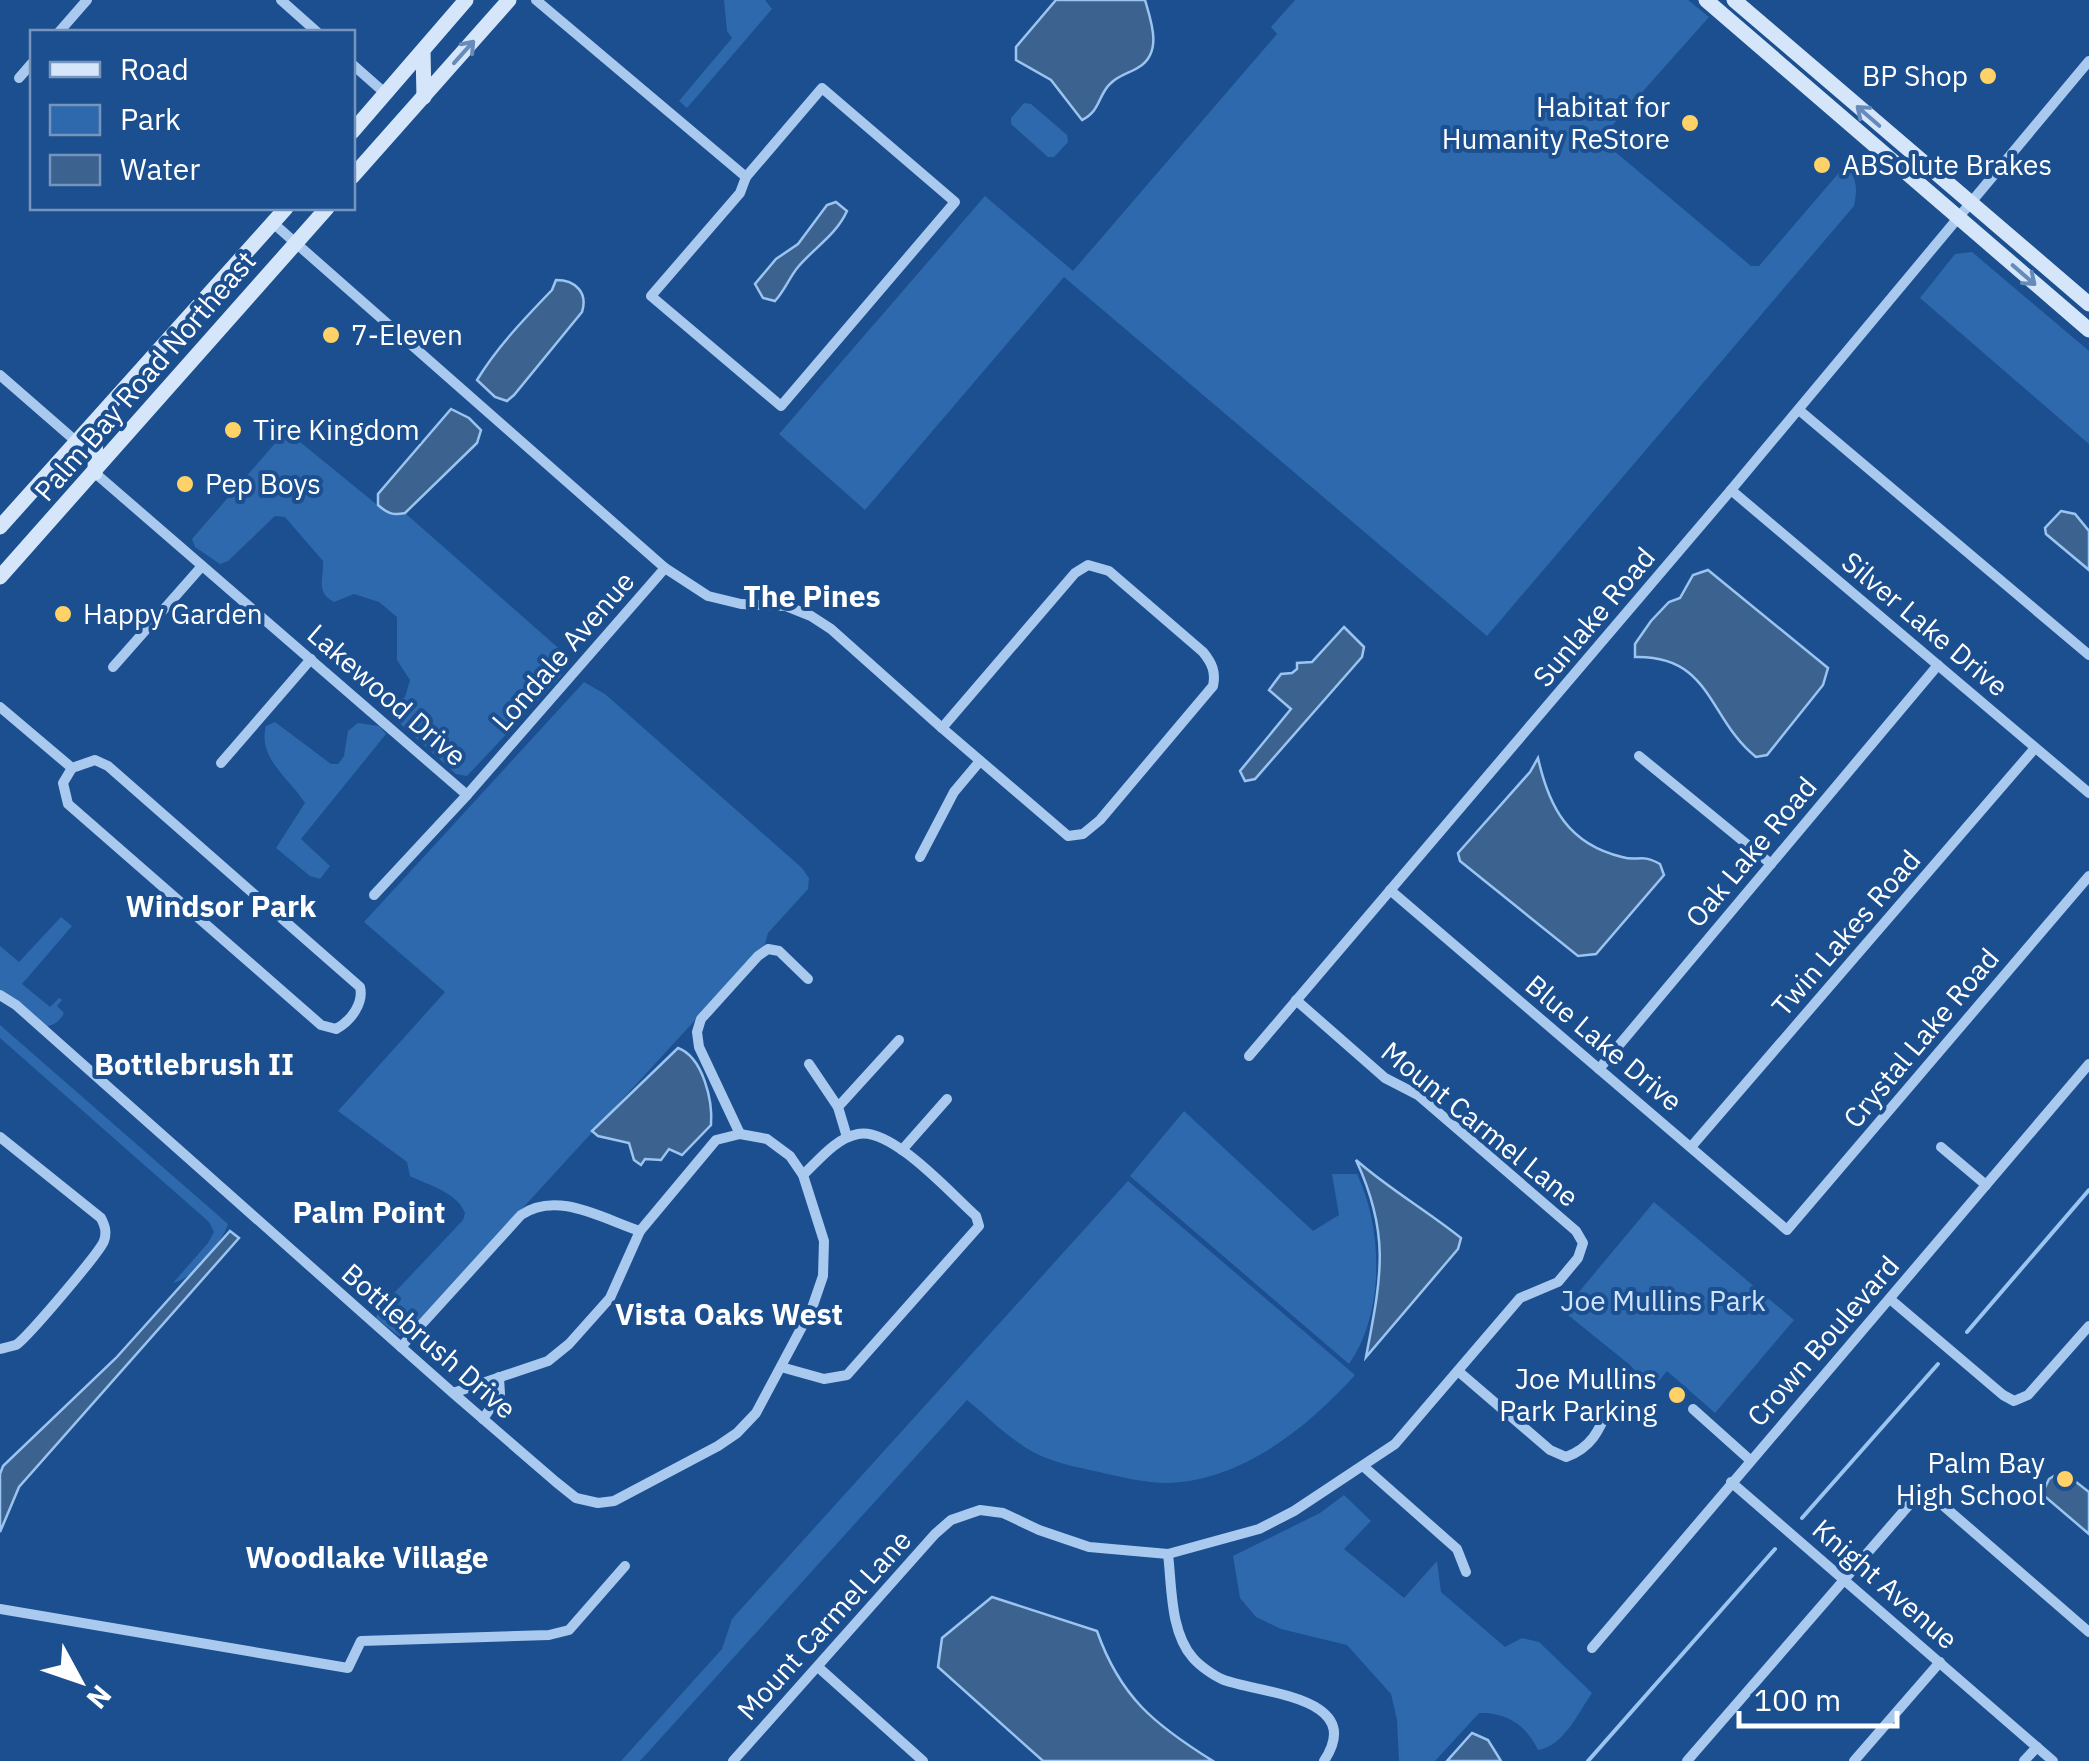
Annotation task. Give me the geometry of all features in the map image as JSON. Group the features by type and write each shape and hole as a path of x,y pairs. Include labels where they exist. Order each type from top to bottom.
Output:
{"main road":[{"path":"355,129 466,0"},
{"path":"355,174 509,0"},
{"path":"1706,0 2089,330"},
{"path":"1734,0 2089,304"},
{"path":"423,51 424,97"},
{"name":"Palm Bay Road Northeast","path":"0,527 284,210"},
{"name":"Palm Bay Road Northeast","path":"0,577 325,210"},
{"path":"95,473 96,423"},
{"path":"78,443 84,465 82,486"}],"street":[{"path":"61,30 87,0"},
{"path":"281,0 315,30"},
{"path":"536,0 746,177"},
{"name":"Sunlake Road","path":"1248,1056 1732,490 2089,61"},
{"path":"19,78 30,65"},
{"path":"355,67 386,94"},
{"path":"822,88 955,202 780,406 650,296 740,193 746,177 822,88"},
{"path":"273,223 665,568 708,596 740,604 786,606 812,616 830,629 942,728 1068,836 1083,834 1100,820 1213,686 1212,664 1109,572 1088,564 1075,572 942,728"},
{"path":"0,375 78,443"},
{"path":"1799,410 2089,655"},
{"name":"Lakewood Drive","path":"95,473 467,795"},
{"name":"Silver Lake Drive","path":"1732,490 2089,792"},
{"path":"112,667 202,566"},
{"name":"Londale Avenue","path":"374,895 665,568"},
{"path":"222,763 311,659"},
{"name":"Oak Lake Road","path":"1599,1068 1938,666"},
{"path":"0,707 72,768"},
{"name":"Twin Lakes Road","path":"1692,1147 2036,748"},
{"path":"1639,756 1771,864"},
{"path":"95,760 108,766 360,987 358,1007 343,1025 336,1029 321,1025 74,810 63,790 72,768 95,760"},
{"path":"920,857 954,792 980,760"},
{"name":"Crystal Lake Road","path":"1787,1230 2089,876"},
{"name":"Blue Lake Drive","path":"1390,890 1787,1230"},
{"path":"740,1134 700,1047 701,1019 762,951 778,951 808,980"},
{"name":"Bottlebrush Drive","path":"0,996 16,1005 556,1482 576,1498 588,1501 614,1501 718,1446 747,1424 812,1308 826,1258 803,1175"},
{"name":"Mount Carmel Lane","path":"733,1761 935,1534 952,1520 980,1510 1003,1513 1089,1546 1168,1554 1260,1528 1294,1511 1395,1444 1520,1298 1558,1282 1578,1258 1583,1243 1576,1230 1418,1095 1385,1078 1296,1000"},
{"path":"838,1107 900,1040"},
{"path":"810,1064 838,1107 847,1137"},
{"name":"Crown Boulevard","path":"1592,1648 2089,1064"},
{"path":"902,1150 946,1099"},
{"path":"453,1393 548,1362 586,1328 610,1298 640,1232 716,1140 740,1134 767,1139 780,1146 803,1175 847,1137 872,1133 902,1150 976,1216 976,1231 847,1375 824,1379 781,1367"},
{"path":"0,1138 101,1218 106,1229 97,1253 48,1309 16,1345 0,1349"},
{"path":"1941,1147 1986,1184"},
{"path":"401,1348 533,1207 560,1204 640,1232"},
{"path":"1890,1298 2003,1396 2014,1401 2028,1395 2089,1326"},
{"path":"1458,1371 1550,1450 1566,1457 1584,1451 1600,1430 1608,1407"},
{"path":"483,1419 500,1394 499,1378"},
{"path":"1693,1410 1750,1460"},
{"path":"1363,1466 1457,1549 1466,1572"},
{"name":"Knight Avenue","path":"1731,1482 2052,1761"},
{"path":"1687,1761 1909,1506 1924,1497 1939,1502 2089,1632"},
{"path":"1168,1554 1177,1629 1192,1657 1220,1678 1319,1707 1334,1722 1336,1742 1324,1761"},
{"path":"0,1609 348,1668 361,1640 549,1635 569,1630 626,1566"},
{"path":"1854,1761 1940,1662"},
{"path":"818,1667 923,1761"},
{"path":"2024,1761 2036,1747"}],"green space":[{"path":"724,0 765,0 772,9 687,108 679,101 732,38 727,31"},
{"path":"1295,0 1688,0 1709,17 1612,126 1605,140 1613,150 1751,266 1759,266 1843,168 1851,172 1855,181 1854,206 1487,636 1064,277 865,510 779,434 985,196 1073,271 1277,34 1271,27"},
{"path":"1024,103 1031,104 1067,135 1068,142 1054,157 1048,157 1011,124 1011,118"},
{"path":"1972,252 2089,351 2089,444 1920,298 1955,254"},
{"path":"284,433 289,433 386,512 405,513 564,653 569,662 560,677 467,776 456,774 393,717 394,706 405,697 410,680 397,660 397,617 379,602 354,594 334,602 328,598 322,584 323,561 285,517 275,516 220,564 195,547 192,539"},
{"path":"584,682 605,694 802,868 809,878 808,889 768,933 765,944 408,1333 399,1336 376,1318 380,1308 463,1220 465,1213 449,1194 410,1176 407,1162 338,1111 445,992 364,922"},
{"path":"275,722 331,764 338,764 344,756 348,731 358,723 379,726 386,734 301,839 330,866 320,879 310,876 276,848 305,803 276,768 266,748 266,726"},
{"path":"61,917 72,926 22,984 50,1007 59,998 62,1000 57,1006 64,1013 62,1016 44,1027 0,991 0,946 19,962"},
{"path":"0,1025 228,1224 198,1268 173,1283 208,1243 214,1232 209,1222 0,1038"},
{"path":"1184,1111 1313,1231 1339,1215 1332,1174 1357,1174 1372,1219 1376,1270 1369,1320 1349,1364 1130,1176"},
{"path":"1128,1181 1355,1375 1316,1414 1272,1448 1221,1473 1167,1483 1124,1478 1041,1456 967,1400 640,1761 621,1761 722,1649 732,1619"},
{"name":"Joe Mullins Park","path":"1654,1202 1794,1320 1715,1413 1667,1371 1652,1389 1630,1365 1563,1311"},
{"path":"1344,1495 1371,1521 1344,1549 1404,1598 1437,1561 1441,1592 1505,1647 1522,1638 1539,1642 1592,1693 1570,1728 1555,1742 1538,1750 1514,1722 1479,1713 1435,1761 1399,1761 1391,1694 1347,1645 1281,1629 1256,1617 1240,1598 1233,1556 1320,1513"}],"water":[{"path":"1056,0 1145,0 1152,26 1153,45 1146,61 1111,83 1093,112 1082,120 1051,80 1016,60 1016,47"},
{"path":"836,202 847,211 837,227 798,267 775,301 763,298 755,284 776,259 798,244 827,205"},
{"path":"556,280 579,289 582,312 514,395 507,401 495,397 477,380 502,344 552,290"},
{"path":"451,409 481,430 477,443 405,513 384,510 378,505 378,494"},
{"path":"2061,511 2075,514 2089,531 2089,570 2046,534 2045,528"},
{"path":"1708,570 1828,668 1823,685 1767,755 1756,757 1740,742 1706,692 1680,666 1635,657 1635,644 1651,621 1669,602 1680,598 1693,575"},
{"path":"1344,627 1364,647 1362,657 1255,779 1245,781 1240,771 1291,709 1269,690 1281,674 1297,669 1297,663 1312,662"},
{"path":"1538,758 1555,807 1575,833 1603,851 1660,864 1664,875 1596,954 1578,956 1460,861 1458,853"},
{"path":"678,1048 694,1060 705,1081 711,1125 682,1155 669,1149 661,1160 645,1159 641,1165 634,1160 629,1143 592,1131"},
{"path":"1356,1160 1461,1238 1458,1249 1366,1357 1380,1257 1374,1211"},
{"path":"230,1231 239,1238 19,1487 0,1532 3,1466 116,1358"},
{"path":"2062,1471 2089,1492 2089,1534 2042,1494 2049,1479"},
{"path":"992,1597 1097,1631 1117,1674 1142,1707 1213,1761 1043,1761 938,1667 942,1638"},
{"path":"1472,1733 1488,1740 1501,1761 1447,1761"}],"waterway":[{"path":"1967,1332 2089,1190"},
{"path":"1802,1518 1938,1364"},
{"path":"1588,1761 1775,1549"}],"place":[{"name":"BP Shop","path":"1988,76"},
{"name":"Habitat for Humanity ReStore","path":"1690,123"},
{"name":"ABSolute Brakes","path":"1822,165"},
{"name":"7-Eleven","path":"331,335"},
{"name":"Tire Kingdom","path":"233,430"},
{"name":"Pep Boys","path":"185,484"},
{"name":"Happy Garden","path":"63,614"},
{"name":"Joe Mullins Park Parking","path":"1677,1395"},
{"name":"Palm Bay High School","path":"2065,1479"}],"district":[{"name":"The Pines","path":"812,597"},
{"name":"Windsor Park","path":"221,907"},
{"name":"Bottlebrush II","path":"194,1065"},
{"name":"Palm Point","path":"369,1213"},
{"name":"Vista Oaks West","path":"729,1315"},
{"name":"Woodlake Village","path":"367,1558"}]}
